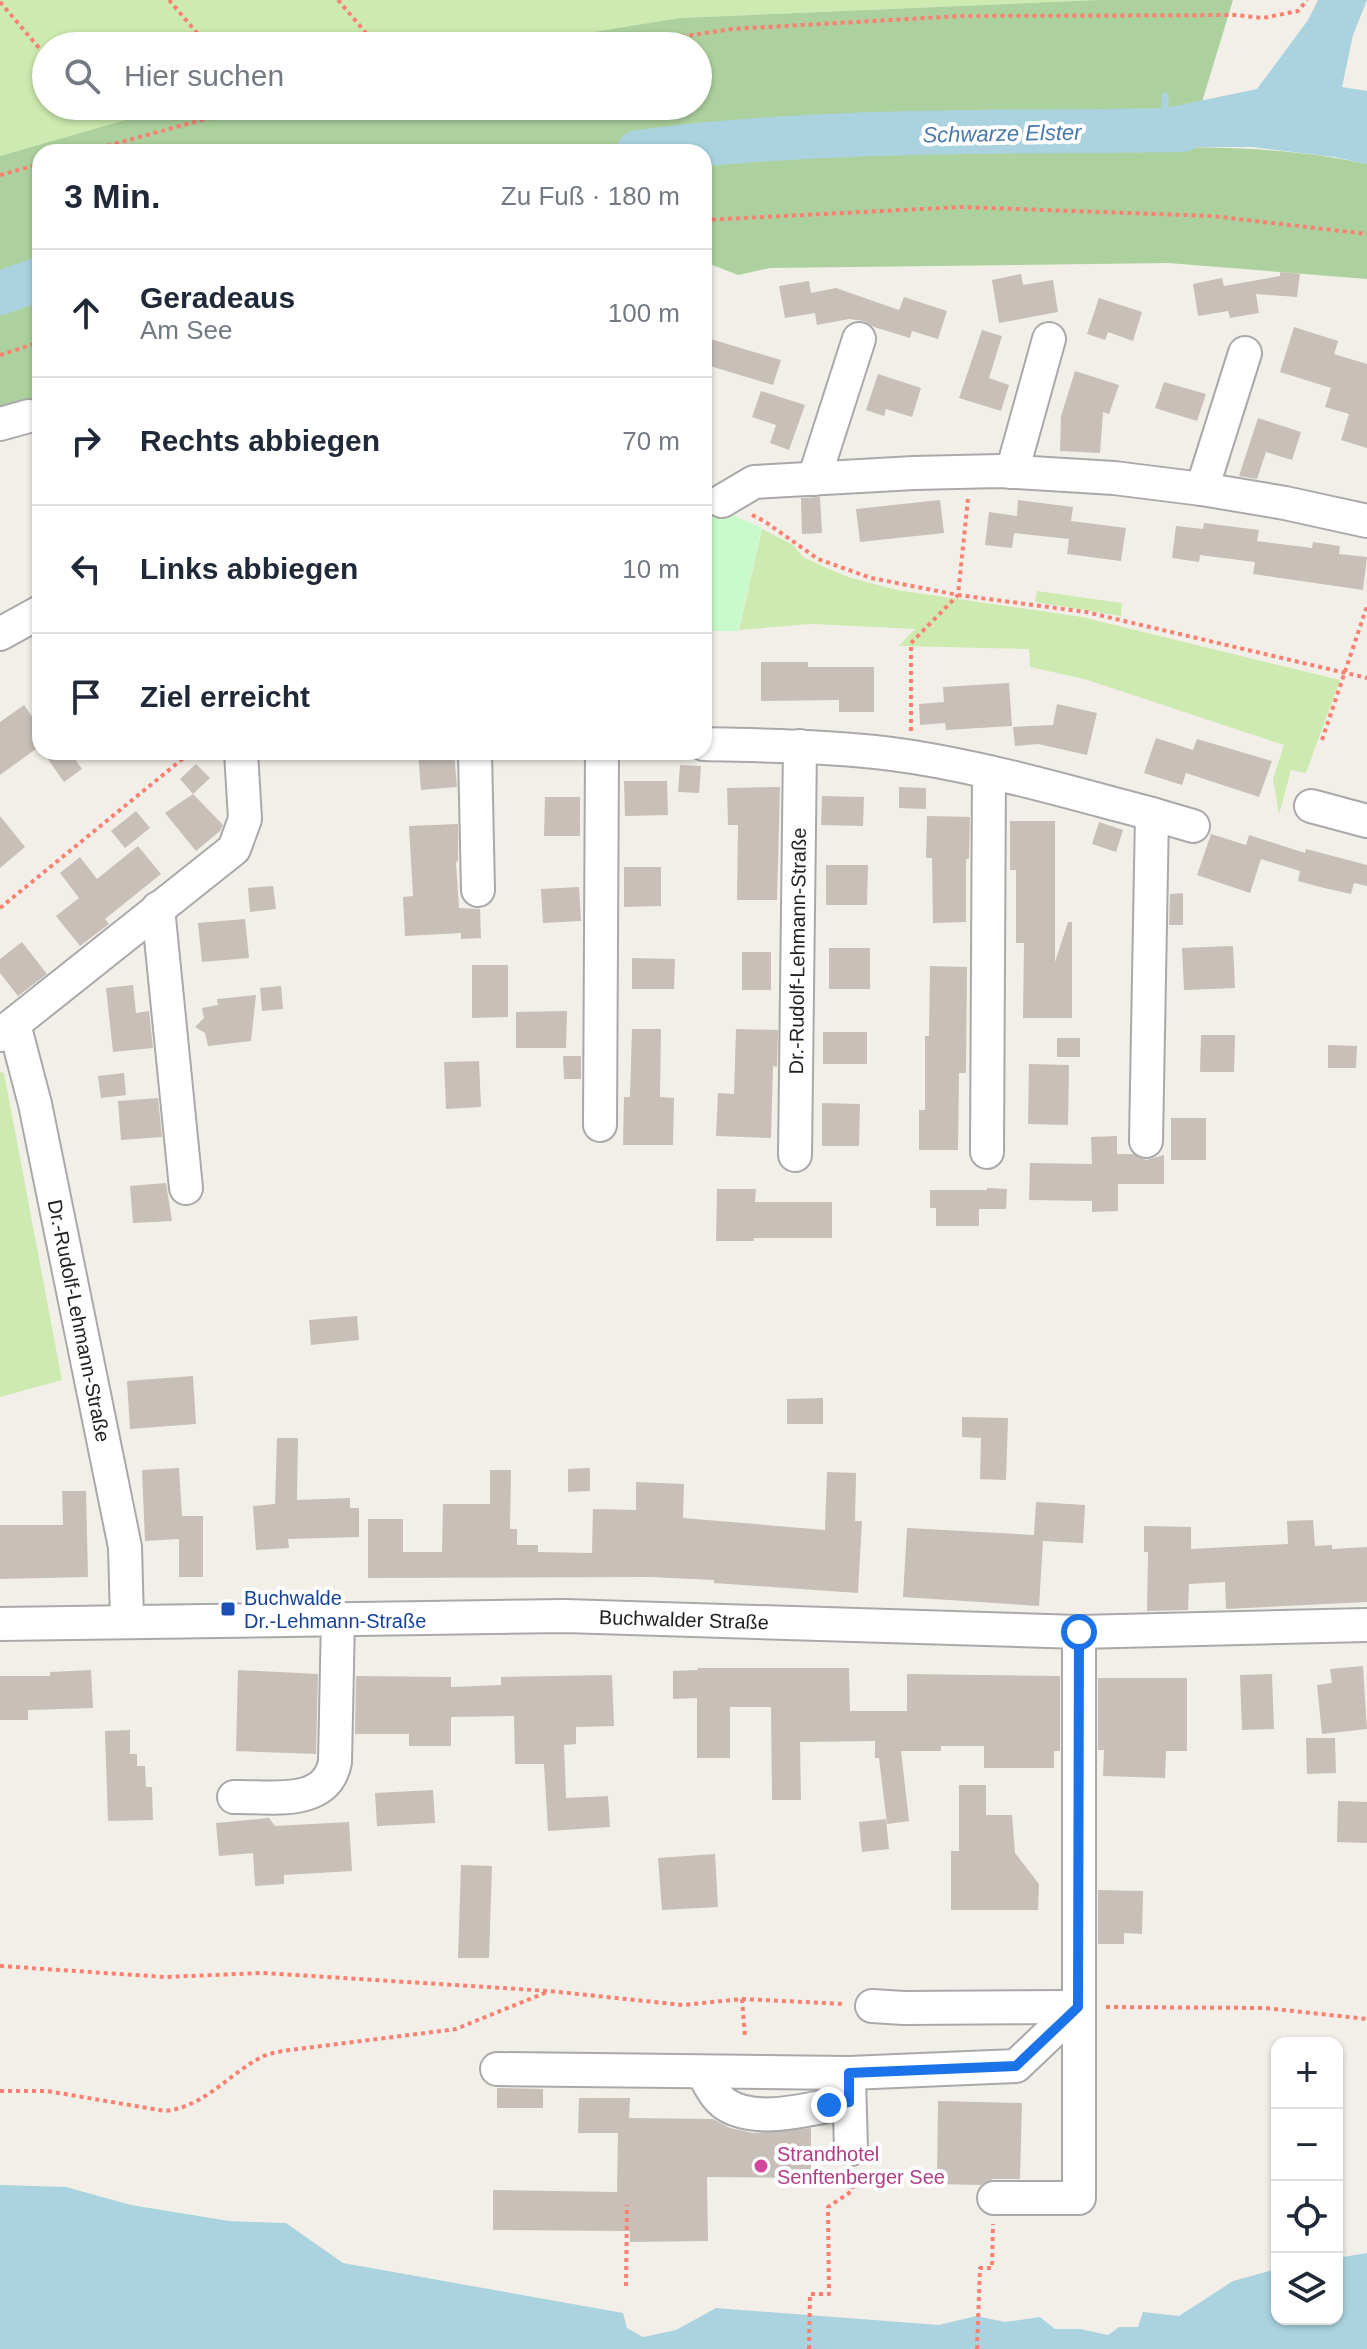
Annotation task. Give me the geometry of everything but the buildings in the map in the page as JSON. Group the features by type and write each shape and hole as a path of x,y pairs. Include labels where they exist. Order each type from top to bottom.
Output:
{"street":[{"path":"814,479 859,339"},
{"path":"1012,472 1049,339"},
{"path":"1202,489 1245,353"},
{"path":"722,501 754,482 914,473 1012,472 1114,478 1202,489 1367,521"},
{"path":"0,634 32,616"},
{"path":"712,744 800,746 910,757 989,772 1193,826"},
{"name":"Dr.-Rudolf-Lehmann-Straße","path":"795,1155 800,746"},
{"name":"Dr.-Rudolf-Lehmann-Straße","path":"127,1620 125,1547 35,1104 7,1030 234,849 245,819 241,760"},
{"path":"475,760 478,890"},
{"path":"600,1125 602,760"},
{"path":"987,1152 989,772"},
{"path":"1311,806 1367,821"},
{"path":"1146,1141 1152,814"},
{"path":"158,908 186,1188"},
{"name":"Buchwalder Straße","path":"0,1624 565,1616 1079,1632 1367,1625"},
{"path":"234,1797 306,1796 322,1788 328,1781 335,1762 338,1618"},
{"path":"994,2198 1079,2198 1079,1632"},
{"path":"872,2006 1078,2007"},
{"path":"497,2069 703,2073 849,2088 1016,2066 1078,2007"},
{"path":"849,2088 851,2149"}],"path":[{"path":"169,0 196,32"},
{"path":"338,0 365,32"},
{"path":"712,32 961,16 1235,15 1263,18 1298,11 1307,0"},
{"path":"0,2 32,40"},
{"path":"114,144 202,120"},
{"path":"0,175 32,166"},
{"path":"712,220 961,207 1212,216 1367,234"},
{"path":"0,355 32,345"},
{"path":"910,757 911,643 958,595 969,489"},
{"path":"722,501 764,521 818,559 871,578 958,595 1086,612 1367,678"},
{"path":"1322,740 1367,606"},
{"path":"0,908 181,760"},
{"path":"0,1966 165,1977 262,1973 549,1991 683,2005 742,1999 872,2006"},
{"path":"0,2091 47,2091 165,2111 182,2110 260,2057 282,2051 456,2029 549,1991"},
{"path":"742,1999 745,2037"},
{"path":"1078,2007 1265,2008 1367,2019"},
{"path":"809,2349 810,2294 829,2294 828,2207 835,2200 848,2195 854,2186 855,2161 851,2149"},
{"path":"977,2349 980,2268 992,2268 994,2198"},
{"path":"626,2286 627,2205"}],"green space":[{"path":"0,0 1099,0 681,18 594,32 32,32 32,120 126,120 42,144 32,144 32,147 0,156"},
{"path":"1099,0 1233,0 1202,102 1127,116 1124,147 1276,151 1367,164 1367,279 1168,263 770,268 738,275 712,265 712,144 42,144 125,120 712,120 712,32 594,32 680,18"},
{"path":"32,147 32,403 0,411 0,156"},
{"path":"718,508 762,528 738,631 712,631 712,509"},
{"path":"762,529 793,545 803,557 822,566 848,577 897,590 1082,617 1340,680 1306,773 1291,770 1279,815 1273,779 1284,745 1084,679 1030,667 1029,649 899,646 915,629 812,624 739,630"},
{"path":"1037,591 1122,603 1121,616 1035,602"},
{"path":"0,1072 4,1073 62,1380 0,1397"}],"water":[{"path":"1318,0 1367,0 1353,35 1342,87 1367,91 1367,164 1252,147 1124,147 1127,116 1257,89 1308,20"},
{"path":"0,2185 66,2187 131,2205 229,2221 286,2223 343,2263 623,2313 627,2328 643,2337 676,2330 716,2308 939,2325 976,2316 1005,2322 1040,2317 1055,2329 1080,2329 1108,2335 1119,2327 1138,2327 1143,2312 1179,2316 1233,2281 1271,2271 1271,2325 1343,2325 1343,2257 1367,2253 1367,2349 0,2349"}],"waterway":[{"path":"1165,96 1165,118"},
{"name":"Schwarze Elster","path":"706,144 842,135 1183,130"},
{"name":"Schwarze Elster","path":"0,293 32,282"}],"place":[{"name":"Buchwalde Dr.-Lehmann-Straße","path":"228,1609"},
{"name":"Strandhotel Senftenberger See","path":"761,2166"}],"route":[{"path":"829,2105 849,2102 849,2073 1016,2066 1078,2007 1079,1632"}]}
